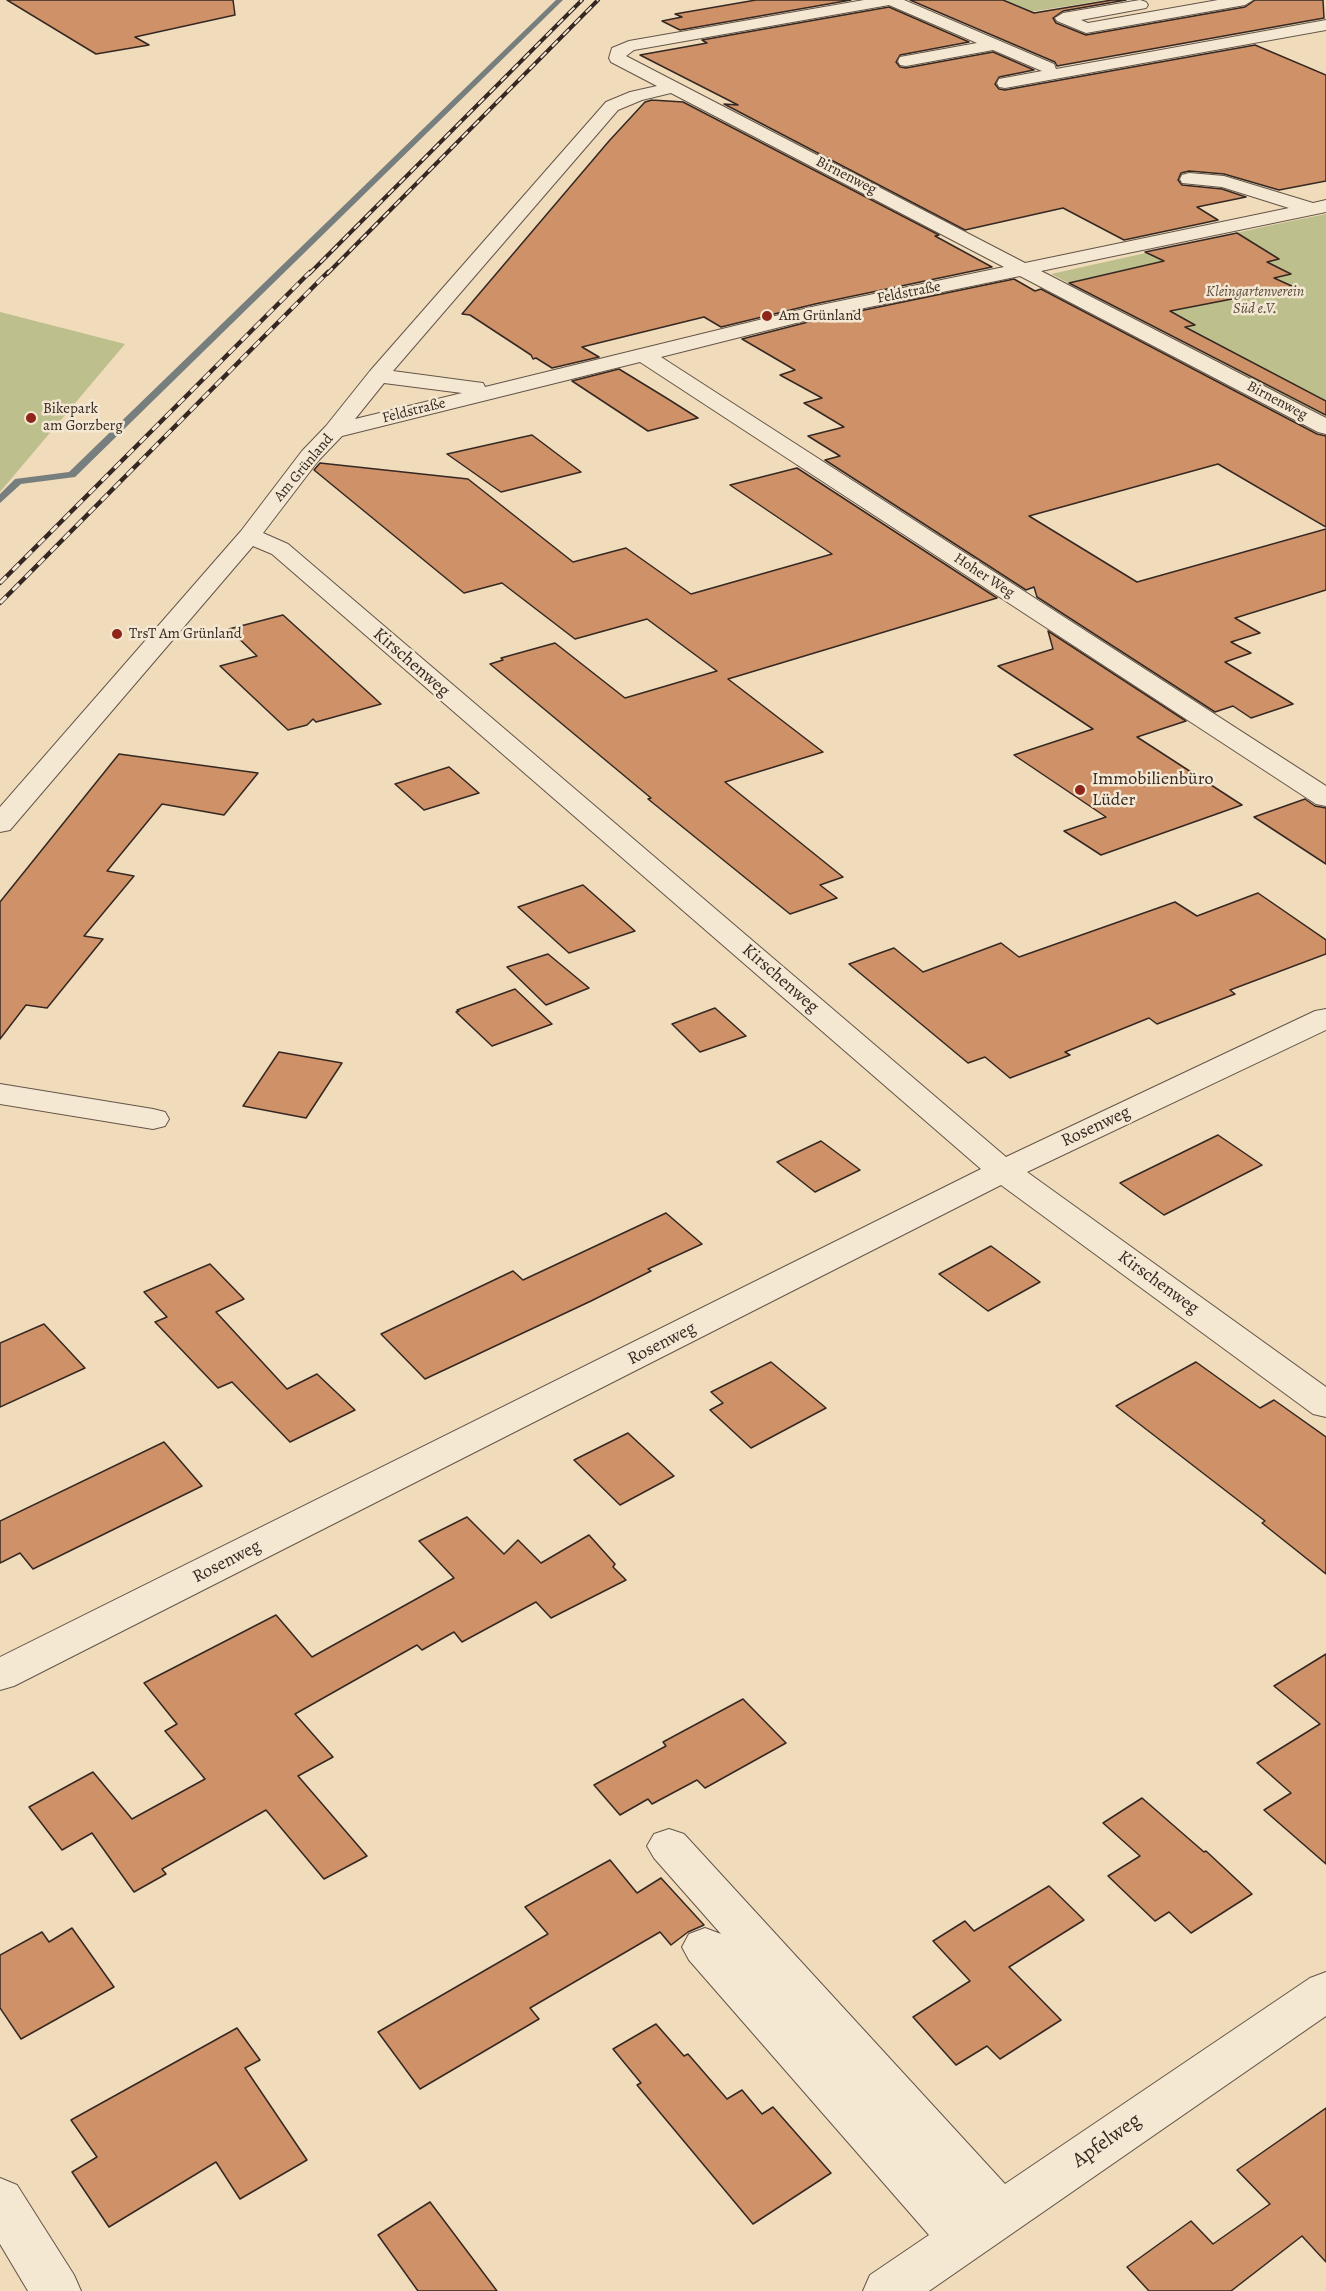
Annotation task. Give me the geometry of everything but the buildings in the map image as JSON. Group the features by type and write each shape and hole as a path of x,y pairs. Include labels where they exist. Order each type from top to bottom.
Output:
{"street":[{"name":"Birnenweg","path":"1048,68 891,0 629,46 618,52 617,58 868,181 914,212 1326,427"},
{"path":"1140,5 1063,18 1086,28 1245,0"},
{"path":"1005,83 1326,25"},
{"path":"906,61 995,45"},
{"path":"1107,46 1135,58"},
{"name":"Am Grünland","path":"0,824 249,536 310,456 334,431 378,376 612,106 636,96 674,87"},
{"path":"1189,179 1224,182 1320,208"},
{"path":"914,212 938,206"},
{"name":"Feldstraße","path":"334,431 816,312 1320,208"},
{"name":"Hoher Weg","path":"642,354 1326,798"},
{"name":"Feldstraße","path":"378,376 495,390"},
{"name":"Kirschenweg","path":"249,536 280,549 1003,1171 1326,1405"},
{"name":"Rosenweg","path":"0,1675 1003,1171 1326,1018"},
{"path":"0,1094 153,1119"},
{"path":"669,1846 983,2227"},
{"path":"705,1947 983,2227"},
{"name":"Apfelweg","path":"888,2291 1326,1991"},
{"path":"0,2200 56,2291"}],"green space":[{"path":"1004,0 1105,0 1030,12"},
{"name":"Kleingartenverein Süd e.V.","path":"1326,214 1326,417 1051,274 1272,225"},
{"name":"Bikepark am Gorzberg","path":"0,312 125,344 0,492"}],"waterway":[{"path":"0,500 18,481 72,475 560,0"}],"railway":[{"path":"309,274 582,0"},
{"path":"327,274 598,0"},
{"path":"0,583 310,272"},
{"path":"0,603 328,272"}],"place":[{"name":"Am Grünland","path":"767,316"},
{"name":"Bikepark am Gorzberg","path":"31,418"},
{"name":"TrsT Am Grünland","path":"117,634"},
{"name":"Immobilienbüro Lüder","path":"1080,790"}]}
